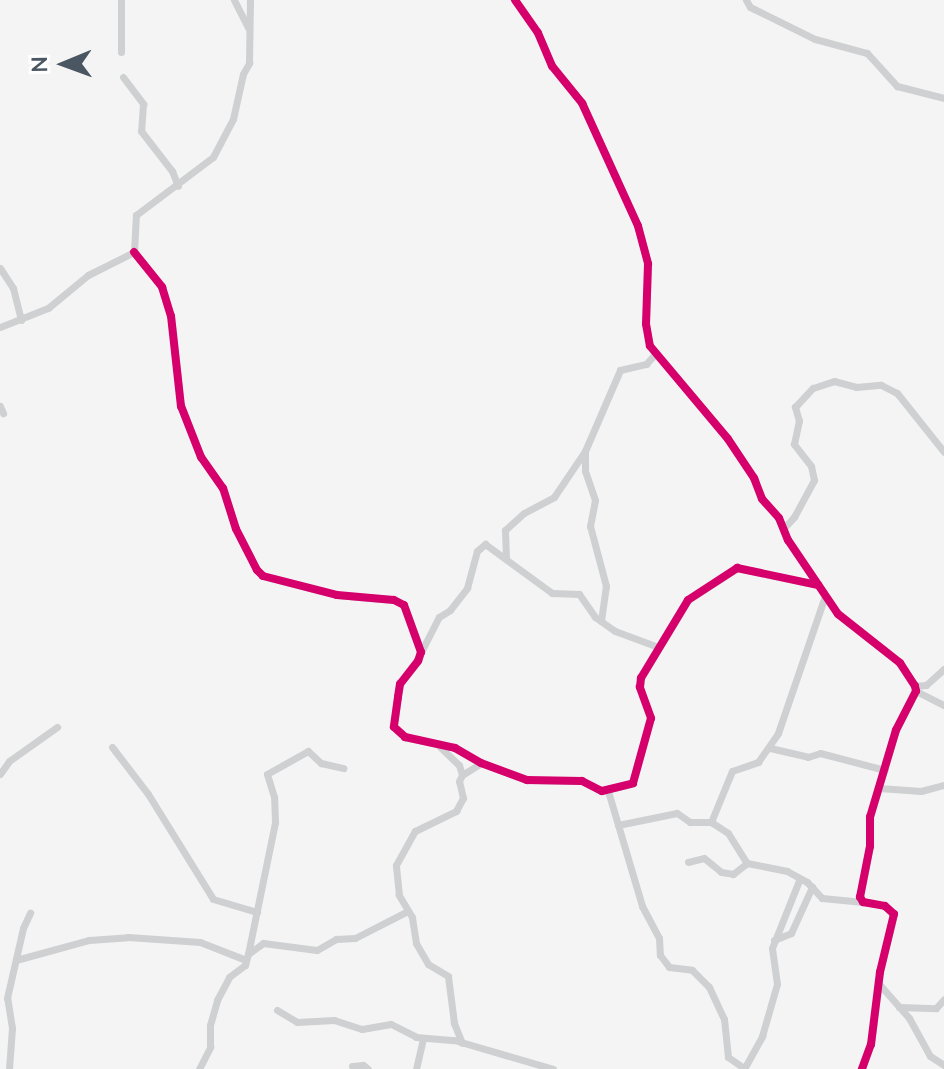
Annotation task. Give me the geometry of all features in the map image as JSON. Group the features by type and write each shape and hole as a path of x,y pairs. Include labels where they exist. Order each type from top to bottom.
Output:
{"street":[{"path":"121,0 121,52"},
{"path":"234,0 249,30"},
{"path":"250,0 252,52 233,119 207,165 136,215 134,252 160,280 171,316 181,406 201,457 223,488 226,502 257,570 263,576 337,595 402,602 421,652"},
{"path":"515,0 538,33 552,66 582,103 638,226 648,264 646,324 655,354 728,439 754,478 762,499 845,622 900,663 916,688 944,705"},
{"path":"746,0 750,7 815,39 867,53 897,86 944,98"},
{"path":"123,77 143,104 141,131 172,171 178,186"},
{"path":"0,327 55,303 88,275 134,252"},
{"path":"0,268 13,288 21,320"},
{"path":"506,559 505,530 524,513 554,497 585,451 620,370 646,364 655,354"},
{"path":"784,528 811,489 814,474 794,444 799,421 795,407 804,394 822,384 834,381 856,387 874,384 897,393 944,452"},
{"path":"585,451 585,471 595,500 590,526 606,586 601,621"},
{"path":"658,647 615,631 601,621 579,594 552,593 488,544 479,548 470,583 450,610 439,617 418,661 400,684 394,727 405,737 467,753 481,763 527,780 582,781 596,790 608,791 636,779 651,718 640,683 658,647 688,600 734,569 818,585"},
{"path":"711,822 732,771 758,762 770,748 786,714 825,596"},
{"path":"863,902 860,891 870,846 870,817 899,722 916,688 926,685 944,669"},
{"path":"0,774 9,761 57,727"},
{"path":"437,744 459,765 462,775 461,805 447,816 415,831 397,859 399,895 408,911 416,943 424,958 448,976 454,1023 462,1043"},
{"path":"112,747 148,794 213,899 257,912"},
{"path":"770,748 808,757 820,753 885,770"},
{"path":"247,957 275,822 274,797 267,774 308,751 321,763 343,768"},
{"path":"462,775 481,763"},
{"path":"879,788 921,791 944,785"},
{"path":"608,791 642,906 659,938 660,955 669,967 692,970 709,987 724,1019 728,1057 744,1068 761,1040 766,1011 775,990 774,940 800,878"},
{"path":"618,825 677,813 690,822 711,822 728,833 747,863"},
{"path":"688,862 704,858 721,872 733,874 747,863 776,866 800,878 828,900 885,906 894,914 873,1029 862,1069"},
{"path":"774,940 791,933 812,887"},
{"path":"199,1069 207,1057 212,1013 221,990 247,957 263,943 317,950 336,939 355,938 408,911"},
{"path":"9,1069 12,1028 7,998 30,913"},
{"path":"16,960 89,940 128,937 200,942 247,957"},
{"path":"879,983 909,1018 930,1056 944,1065"},
{"path":"899,1007 936,1008 944,999"},
{"path":"277,1010 297,1022 334,1020 362,1029 391,1024 423,1039 462,1043 553,1069"},
{"path":"416,1069 423,1039"},
{"path":"352,1066 363,1065 368,1069"}],"cycle path":[{"path":"515,0 538,33 552,66 582,103 638,226 648,264 646,324 650,346 728,439 754,478 762,499 779,518 788,540 838,614 900,663 915,686 916,691 896,730 870,817 870,846 860,897 863,902 885,906 894,914 880,972 871,1044 862,1069"},
{"path":"134,252 162,287 171,316 181,406 201,457 223,488 236,529 257,570 263,576 337,595 394,600 404,605 421,652 418,661 400,684 394,727 405,737 455,748 481,763 527,780 582,781 602,791 633,783 651,718 640,687 641,678 688,600 737,568 818,585"}]}
